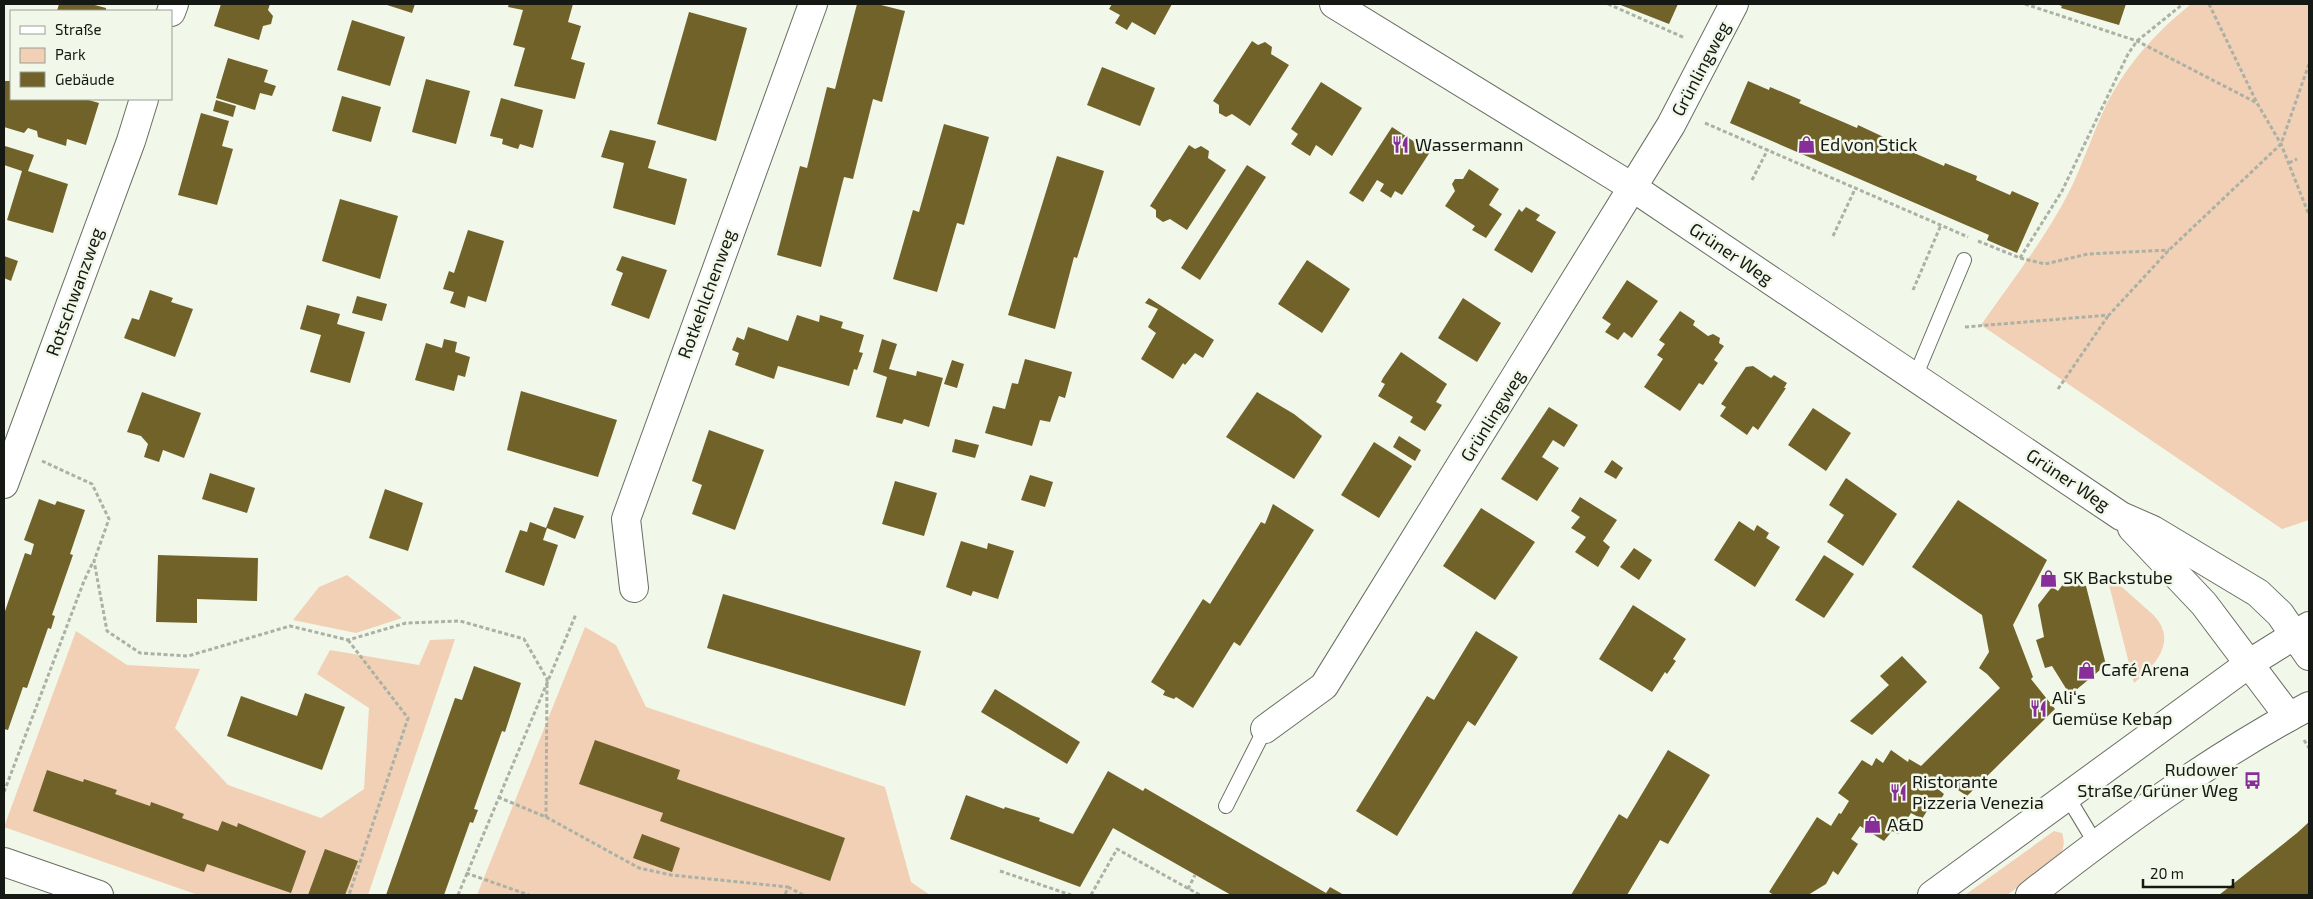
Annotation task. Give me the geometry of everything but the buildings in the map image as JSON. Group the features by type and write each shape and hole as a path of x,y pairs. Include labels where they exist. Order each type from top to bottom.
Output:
{"street":[{"name":"Rotkehlchenweg","path":"634,588 626,519 813,4"},
{"name":"Grüner Weg","path":"1334,4 1632,187 2121,516 2154,530 2258,593 2280,614 2302,629 2309,656"},
{"name":"Grünlingweg","path":"1266,729 1324,686 1611,225 1632,187 1671,125 1734,4"},
{"name":"Rotschwanzweg","path":"4,484 131,141 144,100"},
{"name":"Grüner Weg","path":"2121,516 2204,604 2250,663 2299,712"},
{"path":"1932,895 2250,663 2302,629"},
{"path":"2030,895 2096,844 2252,738 2299,712"},
{"path":"4,862 100,895"}],"lane":[{"path":"1915,377 1964,260"},
{"name":"Grünlingweg","path":"1226,806 1266,729"},
{"path":"2067,796 2096,844"}],"path":[{"path":"1608,4 1687,38"},
{"path":"2025,4 2137,41 2256,103"},
{"path":"2020,258 2062,191 2128,54 2137,41 2183,4"},
{"path":"2209,4 2256,103 2281,144 2309,215"},
{"path":"2058,389 2109,315 2169,250 2281,144 2309,64"},
{"path":"1704,122 2020,258 2045,264 2088,254 2169,250"},
{"path":"1752,180 1768,149"},
{"path":"2289,163 2297,159"},
{"path":"1833,236 1856,187"},
{"path":"1913,290 1940,225"},
{"path":"1965,327 2109,315"},
{"path":"4,792 109,519 92,484 41,461"},
{"path":"94,561 106,631 140,653 188,656 290,626 348,640 406,623 460,621 524,639 547,679 546,817"},
{"path":"458,895 547,679 576,614"},
{"path":"348,640 408,718 348,895"},
{"path":"498,797 546,817 639,868 671,875 788,887 803,895"},
{"path":"1091,895 1116,849 1200,895"},
{"path":"1000,871 1071,895"},
{"path":"466,874 528,895"},
{"path":"1188,889 1195,875"},
{"path":"785,895 788,887"}],"green space":[{"path":"2191,4 2309,4 2309,520 2282,529 1981,325 2060,209 2074,182 2103,112 2120,81 2152,40"},
{"path":"347,575 402,618 356,633 293,620 319,587"},
{"path":"2107,577 2120,585 2153,614 2163,631 2163,648 2159,656 2154,664 2134,683"},
{"path":"585,627 616,645 646,707 885,787 911,882 930,895 477,895"},
{"path":"76,631 127,665 200,669 175,728 228,785 321,818 364,789 369,708 317,674 330,650 419,665 430,640 455,639 368,895 198,895 4,827"},
{"path":"2054,831 2062,833 2063,836 2064,844 2060,856 2007,895 1965,895"}],"place":[{"name":"Wassermann","path":"1401,145"},
{"name":"Ed von Stick","path":"1806,145"},
{"name":"SK Backstube","path":"2049,578"},
{"name":"Café Arena","path":"2087,670"},
{"name":"Ali‘s Gemüse Kebap","path":"2038,708"},
{"name":"Rudower Straße/Grüner Weg","path":"2252,780"},
{"name":"Ristorante Pizzeria Venezia","path":"1898,792"},
{"name":"A&D","path":"1873,825"}]}
